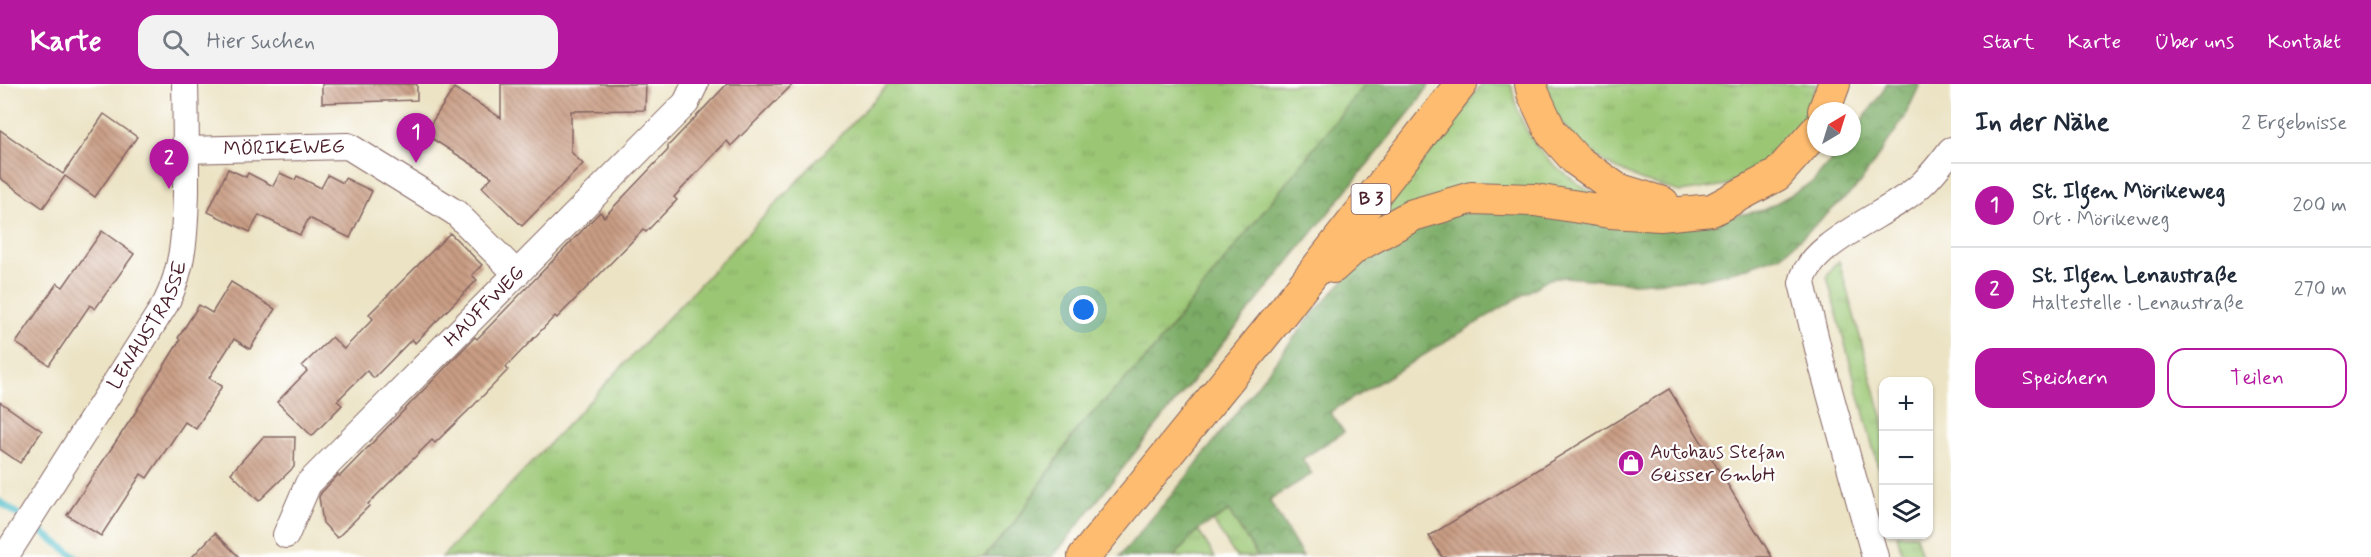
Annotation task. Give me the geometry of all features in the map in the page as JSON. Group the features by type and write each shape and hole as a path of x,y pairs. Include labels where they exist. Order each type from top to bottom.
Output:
{"main road":[{"name":"B 3","path":"1084,557 1281,314 1461,84"},
{"path":"1531,84 1551,132 1576,160 1617,189 1661,203 1712,210"},
{"path":"1827,102 1834,84"},
{"path":"1281,314 1355,247 1413,215 1471,198 1535,200 1610,212 1660,215 1712,210 1777,175 1807,140"}],"street":[{"name":"LENAUSTRASSE","path":"12,548 166,303 173,288 184,246 185,84"},
{"name":"HAUFFWEG","path":"286,535 308,484 686,103 695,84"},
{"name":"MÖRIKEWEG","path":"186,150 348,146 456,213 517,274"},
{"path":"1875,557 1802,283 1804,273 1814,258 1834,242 1884,213 1921,186 1951,150"}],"green space":[{"path":"889,84 1365,84 1149,355 1078,428 1015,522 984,557 442,557"},
{"path":"1365,84 1430,84 1418,102 1053,557 984,557 1015,522 1078,428 1149,355"},
{"path":"1482,84 1511,84 1523,123 1542,152 1568,176 1601,198 1382,215"},
{"path":"1542,84 1816,84 1812,101 1807,102 1807,111 1793,138 1766,168 1727,185 1680,192 1640,180 1606,163 1576,141 1554,113"},
{"path":"1886,84 1920,84 1905,117 1858,186 1782,255 1739,270 1700,279 1634,283 1565,277 1549,279 1330,412 1344,432 1302,459 1312,474 1269,500 1303,557 1258,557 1229,511 1198,530 1174,557 1119,557 1185,479 1309,318 1364,258 1426,221 1477,208 1696,223 1764,210 1813,182 1835,156 1861,156 1861,122"},
{"path":"1839,261 1879,406 1879,470 1827,277"},
{"path":"1229,511 1258,557 1236,557 1213,521"},
{"path":"1198,530 1215,557 1174,557"},
{"path":"1898,539 1917,539 1922,557 1903,557"}],"building":[{"path":"322,84 417,84 417,100 322,103"},
{"path":"501,84 646,84 645,110 571,111 571,152 583,164 522,226 482,187 492,177 428,136 428,128 454,88 501,118"},
{"path":"727,84 793,84 731,146 727,141 674,197 677,200 646,232 643,230 557,318 555,316 506,367 508,370 474,405 435,443 432,440 337,538 323,523 319,497 321,493 475,337 477,339 600,212 604,217"},
{"path":"104,114 137,137 95,197 65,176 43,208 0,178 0,130 63,174"},
{"path":"228,169 246,177 248,173 273,186 280,173 295,180 297,176 321,188 328,175 343,183 345,178 372,191 350,238 309,218 300,235 259,215 250,232 208,212"},
{"path":"102,231 134,254 95,309 90,305 49,365 16,343 57,283 63,287"},
{"path":"450,233 482,265 472,275 477,280 415,343 412,339 374,378 367,371 337,401 342,405 312,436 277,402 307,371 302,366 332,337 344,349 373,319 369,314"},
{"path":"231,282 275,309 250,349 234,339 209,378 222,386 196,429 185,422 147,478 141,474 101,536 67,515 135,413 199,305 212,313"},
{"name":"Autohaus Stefan Geisser GmbH","path":"1669,389 1772,557 1442,557 1429,536"},
{"path":"0,402 42,431 20,463 0,449"},
{"path":"263,437 295,437 294,467 259,501 231,473"},
{"path":"215,533 239,557 192,557"}],"waterway":[{"path":"0,502 23,518"},
{"path":"32,525 76,557"}],"place":[{"name":"St. Ilgen Mörikeweg","path":"416,163"},
{"name":"St. Ilgen Lenaustraße","path":"169,189"},
{"name":"Autohaus Stefan Geisser GmbH","path":"1631,463"}]}
